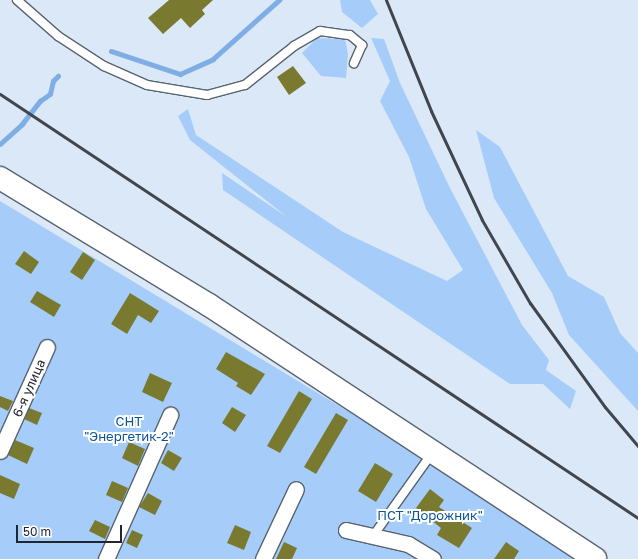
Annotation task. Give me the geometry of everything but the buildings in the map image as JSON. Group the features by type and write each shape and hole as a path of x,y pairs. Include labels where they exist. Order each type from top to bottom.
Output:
{"street":[{"path":"0,178 209,304 595,559"},
{"name":"6-я улица","path":"0,451 47,347"},
{"path":"106,559 170,414"},
{"path":"263,559 296,489"},
{"path":"346,530 408,544 433,559"}],"lane":[{"path":"17,0 58,36 104,66 147,85 207,95 245,85 294,46 320,31 350,35 362,45 354,63"},
{"path":"373,536 434,452"}],"green space":[{"path":"340,0 370,0 378,14 362,28 342,12"},
{"path":"317,38 345,39 348,54 346,78 321,76 302,53"},
{"path":"371,38 384,39 400,83 450,188 522,325 549,360 546,370 576,391 570,409 543,384 510,384 223,190 222,173 287,217 190,140 178,116 188,109 196,135 343,232 447,281 463,270 426,209 409,157 380,101 390,81"},
{"path":"476,130 500,147 568,276 604,297 620,333 638,353 638,411 569,335 552,293 494,198"},
{"name":"СHТ \"Энергетик-2\"","path":"0,201 417,453 575,559 0,559"}],"waterway":[{"path":"111,51 180,74 213,59 279,0"},
{"path":"0,144 22,124 40,101 50,94 53,81 58,76"}],"railway":[{"path":"386,0 431,111 482,220 530,303 605,407 638,446"},
{"path":"0,94 638,518"}],"park label":[{"name":"ПСТ \"Дорожник\"","path":"430,515"}]}
